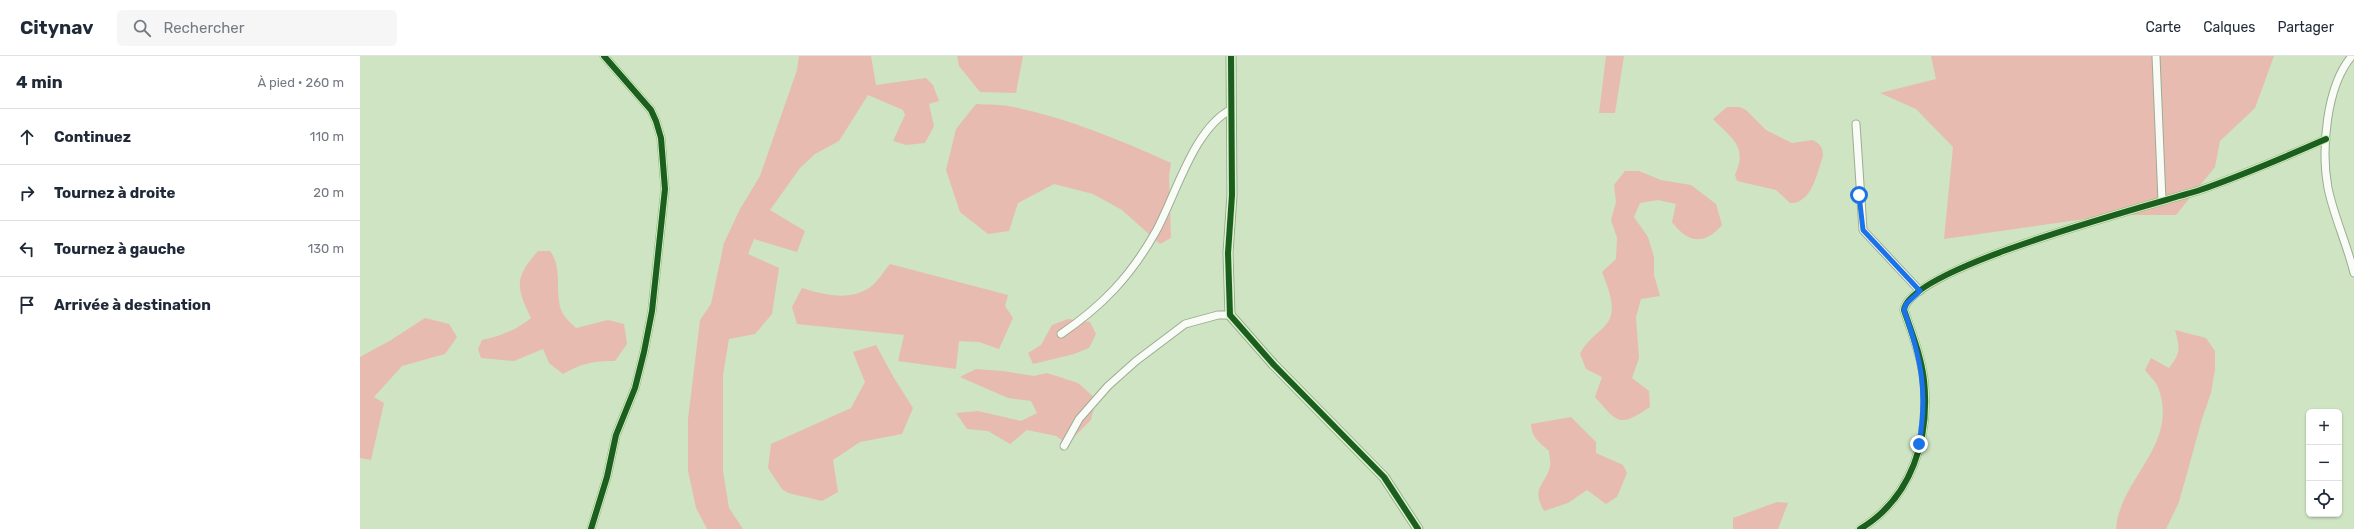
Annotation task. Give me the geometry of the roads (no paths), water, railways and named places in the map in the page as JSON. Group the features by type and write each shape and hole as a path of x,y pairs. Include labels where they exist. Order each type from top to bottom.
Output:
{"street":[{"path":"591,529 608,477 616,435 635,388 644,352 652,311 665,189 661,138 651,110 604,56"},
{"path":"1231,56 1232,195 1228,253 1230,315 1274,365 1384,477 1418,529"},
{"path":"2156,56 2162,201"},
{"path":"2352,56 2335,84 2326,139 2328,186 2354,273"},
{"path":"1061,334 1090,315 1112,294 1132,268 1155,233 1180,178 1206,133 1220,115 1232,110"},
{"path":"1856,124 1863,230 1920,291"},
{"path":"1860,529 1876,520 1896,499 1911,473 1919,444 1923,420 1924,380 1915,342 1904,310 1906,304 1920,291 1962,268 1995,254 2074,227 2162,201 2250,171 2326,139"},
{"path":"1064,446 1079,419 1108,386 1136,361 1185,324 1218,315 1230,315"}]}
